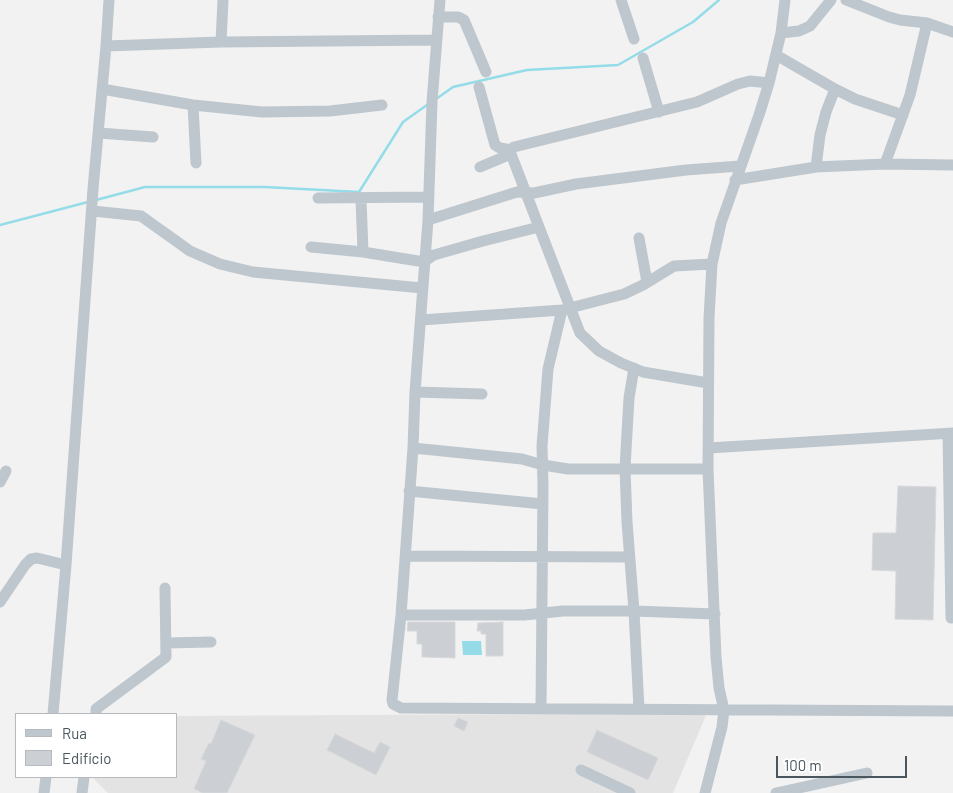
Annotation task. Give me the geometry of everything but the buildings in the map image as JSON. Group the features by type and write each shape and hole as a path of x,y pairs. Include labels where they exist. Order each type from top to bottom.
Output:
{"street":[{"path":"53,713 106,46 108,0"},
{"path":"221,42 223,0"},
{"path":"440,0 432,102 428,220 415,392 406,556 393,704 401,708 953,711"},
{"path":"621,0 634,39"},
{"path":"705,793 722,727 724,710 717,665 708,469 708,383 712,264 720,223 759,115 776,55 785,0"},
{"path":"781,33 799,31 810,26 831,0"},
{"path":"846,0 874,12 900,20 927,23 953,32"},
{"path":"438,17 458,17 464,20 486,72"},
{"path":"885,164 913,86 927,23"},
{"path":"106,46 221,42 436,40"},
{"path":"776,55 835,89 867,104 903,115"},
{"path":"643,58 659,112"},
{"path":"480,167 511,152 514,147 697,102 738,84 750,82 768,83"},
{"path":"479,87 495,145 511,152 527,192 566,309 577,327 588,341 610,358 634,368 680,379 708,383"},
{"path":"102,89 193,105 262,112 330,111 382,105"},
{"path":"816,167 820,135 835,89"},
{"path":"193,105 196,163"},
{"path":"99,133 153,137"},
{"path":"735,180 816,167 885,164 953,165"},
{"path":"428,220 517,192 534,193 576,184 686,170 740,166"},
{"path":"318,198 361,199 428,196"},
{"path":"361,199 363,252"},
{"path":"92,208 140,216 190,250 220,264 253,272 422,288"},
{"path":"311,247 425,261 434,255 539,228"},
{"path":"639,238 647,282"},
{"path":"421,320 566,309 616,297 674,266 712,264"},
{"path":"541,708 543,613 542,446 547,374 566,309"},
{"path":"634,368 629,398 625,468 639,709"},
{"path":"415,392 482,394"},
{"path":"709,448 951,433 951,618"},
{"path":"413,448 522,460 568,469 708,469"},
{"path":"0,482 6,471"},
{"path":"409,491 543,504"},
{"path":"406,556 629,557"},
{"path":"0,602 25,565 31,560 37,558 66,565"},
{"path":"96,712 166,657 165,588"},
{"path":"401,615 524,614 563,611 715,614"},
{"path":"166,643 212,642"},
{"path":"581,770 610,789 630,793"},
{"path":"776,793 867,773"},
{"path":"44,793 46,778"},
{"path":"82,793 84,778"}],"shaded area":[{"path":"707,713 673,793 108,793 93,778 178,778 178,716"}],"water":[{"path":"462,641 481,641 482,655 463,655"}],"waterway":[{"path":"436,99 453,87 527,70 618,65 693,22 719,0"},
{"path":"96,200 145,187 265,187 359,192 403,122 427,105"},
{"path":"0,225 88,202"}]}
